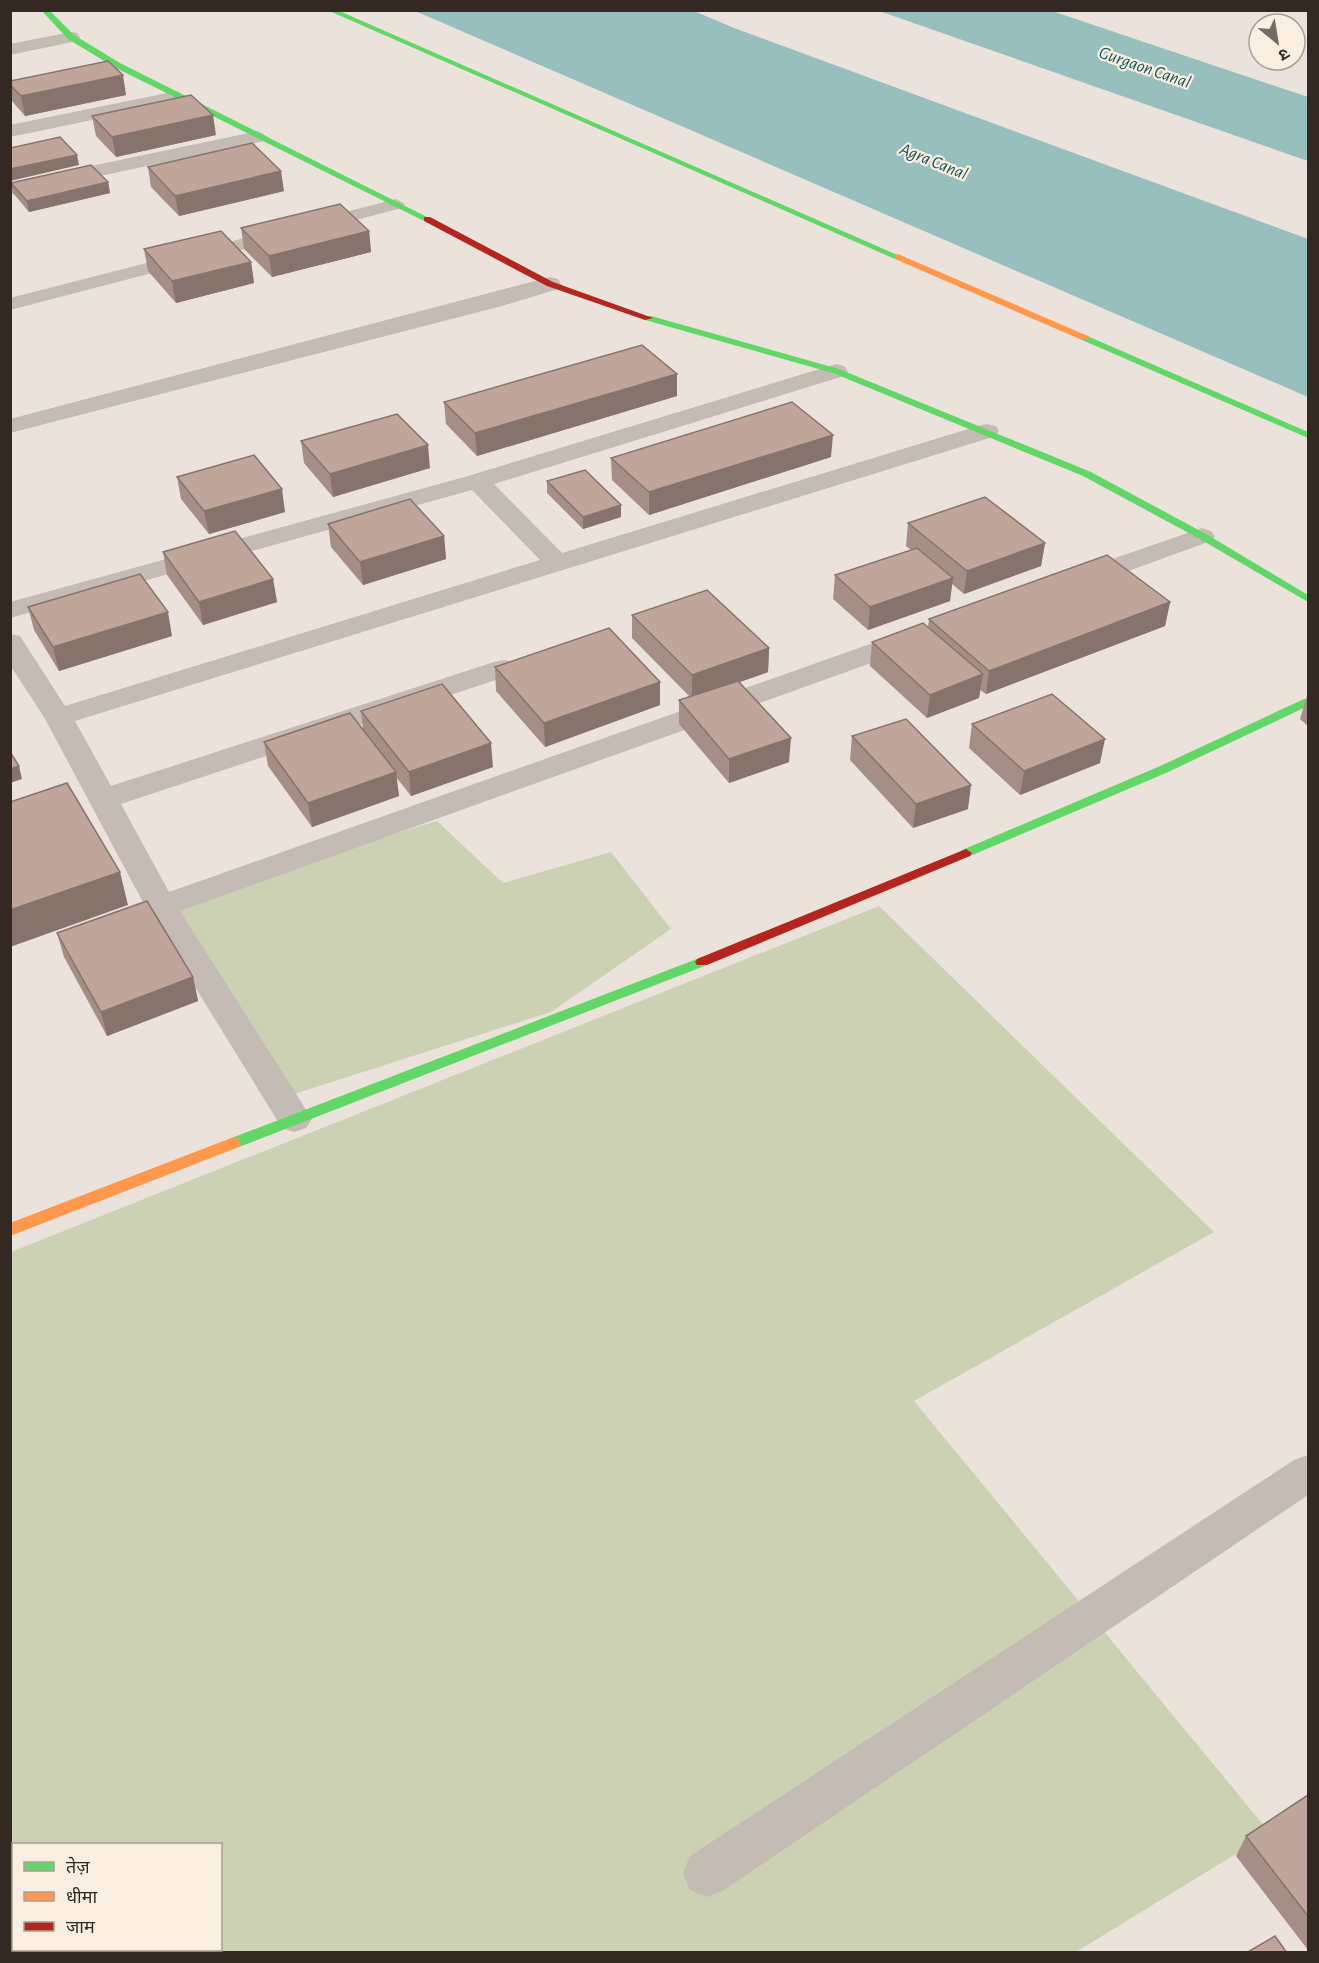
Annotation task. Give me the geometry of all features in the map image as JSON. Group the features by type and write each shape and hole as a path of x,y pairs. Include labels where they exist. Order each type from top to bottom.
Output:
{"street":[{"path":"44,10 71,37 117,65 177,97 477,244 550,284 629,312 836,371 987,431 1087,474 1202,536 1308,599"},
{"path":"330,10 1308,435"},
{"path":"10,50 71,37"},
{"path":"85,71 117,65"},
{"path":"10,131 177,97"},
{"path":"10,189 258,137"},
{"path":"10,426 494,301 550,284"},
{"path":"10,610 477,481 836,371"},
{"path":"58,717 987,431"},
{"path":"477,481 557,563"},
{"path":"1056,588 1202,536"},
{"path":"160,906 944,627"},
{"path":"10,642 58,717 160,906 294,1119"},
{"path":"103,799 504,668"},
{"path":"10,1230 757,941 1162,770 1308,702"},
{"path":"707,1873 1308,1473"}],"lane":[{"path":"10,304 396,204"}],"green space":[{"path":"437,821 503,883 611,852 671,929 551,1012 291,1095 171,901"},
{"path":"879,906 1214,1232 914,1401 1270,1833 1076,1952 11,1952 11,1252"}],"water":[{"name":"Agra Canal","path":"415,11 694,11 734,28 1308,239 1308,397"},
{"name":"Gurgaon Canal","path":"879,11 1052,11 1308,97 1308,161"}],"building":[{"path":"108,61 123,75 21,96 10,85 10,81"},
{"path":"191,95 213,115 112,137 92,116"},
{"path":"60,137 77,155 10,169 10,148"},
{"path":"252,143 281,171 175,196 148,167"},
{"path":"91,165 108,182 27,201 11,183"},
{"path":"340,204 369,231 269,256 241,228"},
{"path":"221,231 251,262 172,281 144,249"},
{"path":"642,345 677,374 475,433 444,402"},
{"path":"792,402 833,435 649,492 611,458"},
{"path":"397,414 428,445 330,474 301,441"},
{"path":"254,455 282,489 204,511 177,477"},
{"path":"585,470 621,505 583,517 547,481"},
{"path":"985,497 1045,543 967,571 908,523"},
{"path":"410,499 444,536 360,562 328,524"},
{"path":"235,531 273,579 199,602 163,552"},
{"path":"917,548 953,578 870,607 835,575"},
{"path":"1107,555 1170,602 989,671 929,619"},
{"path":"140,574 168,612 53,647 28,607"},
{"path":"707,590 769,648 692,675 632,615"},
{"path":"923,623 983,674 930,695 872,642"},
{"path":"609,628 660,682 544,723 495,667"},
{"path":"738,681 791,738 729,759 679,700"},
{"path":"442,684 491,743 409,772 361,711"},
{"path":"1052,694 1105,739 1024,771 972,724"},
{"path":"350,713 396,772 308,803 264,742"},
{"path":"906,719 971,785 916,804 852,736"},
{"path":"10,752 19,766 10,769"},
{"path":"67,783 120,872 10,910 10,802"},
{"path":"147,901 193,977 101,1012 57,933"},
{"path":"1308,1795 1308,1916 1246,1836"},
{"path":"1275,1936 1287,1953 1246,1953"}],"traffic: fast":[{"path":"44,10 71,37 117,65 427,219"},
{"path":"330,10 898,257"},
{"path":"648,318 836,371 1087,474 1202,536 1308,599"},
{"path":"1085,338 1308,435"},
{"path":"966,853 1162,770 1308,702"},
{"path":"234,1143 702,962"}],"traffic: slow":[{"path":"898,257 1085,338"},
{"path":"10,1230 234,1143"}],"traffic: jam":[{"path":"427,219 550,284 648,318"},
{"path":"702,962 966,853"}]}
